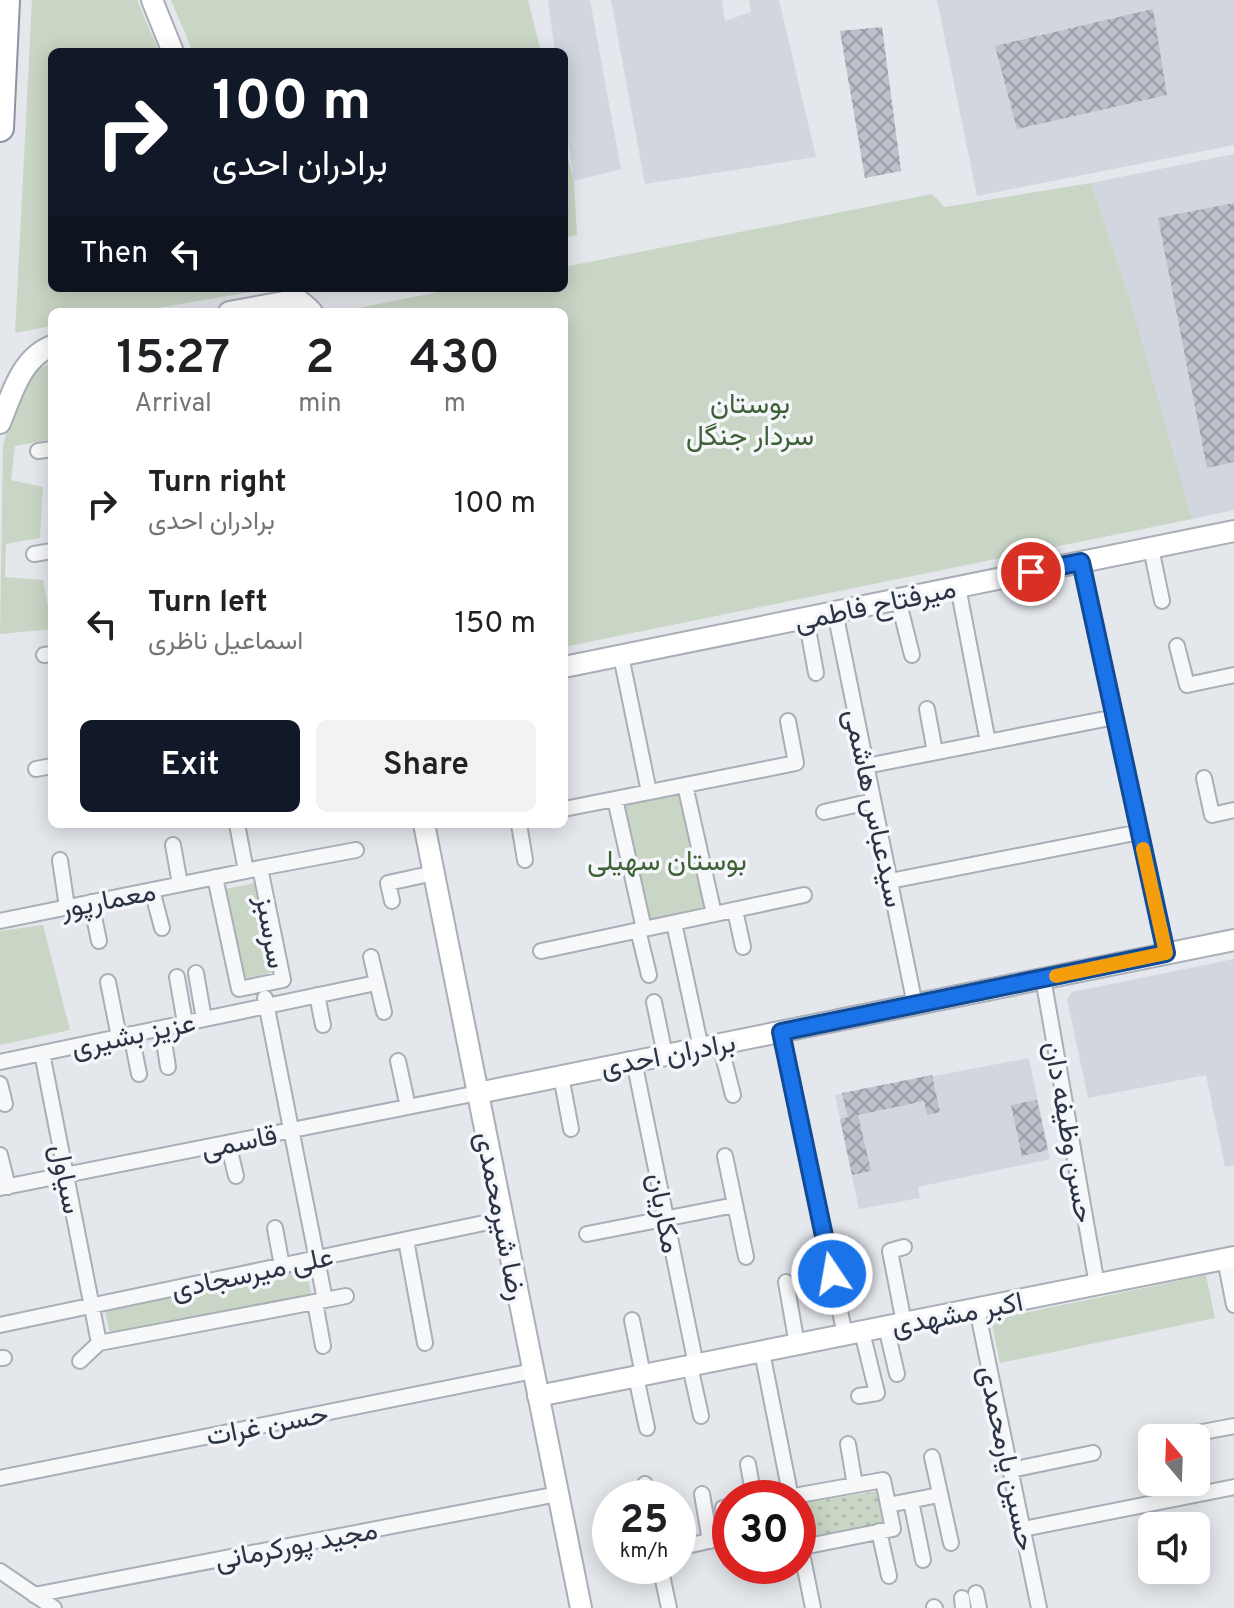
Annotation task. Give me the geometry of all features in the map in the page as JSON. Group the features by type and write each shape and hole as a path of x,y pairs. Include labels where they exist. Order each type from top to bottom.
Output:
{"highway":[{"path":"0,128 6,0"}],"street":[{"path":"152,0 171,48"},
{"path":"252,308 299,300"},
{"path":"0,423 20,375 32,358 48,348"},
{"name":"میرفتاح فاطمی","path":"568,666 1234,531"},
{"path":"1151,548 1162,601"},
{"path":"34,554 48,552"},
{"path":"1081,562 1166,953"},
{"path":"958,587 988,742"},
{"path":"898,599 912,655"},
{"name":"سیدعباس هاشمی","path":"835,612 915,1005"},
{"path":"806,618 816,673"},
{"path":"1177,646 1187,685 1234,675"},
{"path":"621,656 649,792"},
{"path":"927,709 935,752"},
{"path":"866,766 1115,717"},
{"path":"568,808 796,763 788,721"},
{"path":"36,769 48,767"},
{"path":"1204,778 1212,815 1234,810"},
{"path":"685,785 714,914"},
{"path":"615,799 649,975"},
{"path":"824,812 873,801"},
{"path":"238,828 253,870 356,850"},
{"name":"رضا شیرمحمدی","path":"425,828 581,1608"},
{"path":"520,828 525,860"},
{"path":"890,881 1140,832"},
{"path":"173,845 180,884"},
{"path":"60,860 67,907"},
{"name":"سرسبز","path":"253,870 283,980 239,989 215,877 253,870"},
{"path":"392,901 388,883 434,873"},
{"name":"معمارپور","path":"0,921 215,877"},
{"path":"152,890 162,928"},
{"path":"541,951 804,895"},
{"path":"91,902 99,941"},
{"path":"735,910 743,947"},
{"path":"674,923 711,1046 733,1095"},
{"name":"برادران احدی","path":"478,1093 1234,940"},
{"path":"371,957 384,1012"},
{"path":"196,973 204,1019"},
{"path":"177,977 185,1023"},
{"name":"حسن وظیفه دان","path":"1043,978 1097,1285"},
{"path":"108,982 139,1074"},
{"name":"عزیز بشیری","path":"0,1062 376,983"},
{"path":"263,985 316,1259 323,1346"},
{"path":"317,995 323,1025"},
{"path":"654,1002 665,1055"},
{"path":"162,1028 168,1067"},
{"path":"781,1032 853,1334 877,1393 859,1396"},
{"name":"سیاول","path":"42,1053 99,1343"},
{"path":"398,1061 408,1107"},
{"name":"مکاریان","path":"634,1061 701,1416"},
{"path":"561,1076 571,1129"},
{"path":"0,1084 5,1104"},
{"name":"قاسمی","path":"4,1188 478,1093"},
{"path":"228,1143 236,1176"},
{"path":"0,1155 4,1188"},
{"path":"725,1156 746,1257"},
{"path":"587,1234 735,1205"},
{"name":"علی میرسجادی","path":"0,1325 503,1219"},
{"path":"275,1228 282,1266"},
{"path":"406,1240 425,1343"},
{"path":"890,1251 897,1374"},
{"path":"1229,1258 1234,1305"},
{"name":"اکبر مشهدی","path":"538,1396 1229,1258"},
{"path":"786,1282 797,1345"},
{"path":"80,1361 99,1343 346,1296"},
{"name":"حسین یارمحمدی","path":"977,1309 1039,1608"},
{"path":"632,1320 647,1428"},
{"path":"762,1352 785,1480"},
{"name":"حسن غرات","path":"0,1478 533,1371"},
{"path":"1210,1431 1234,1426"},
{"path":"848,1444 855,1485"},
{"path":"1011,1470 1093,1453"},
{"path":"932,1457 951,1543"},
{"path":"748,1464 751,1480"},
{"path":"816,1493 883,1480 893,1529 816,1540"},
{"path":"1023,1529 1234,1487"},
{"name":"مجید پورکرمانی","path":"34,1595 558,1494"},
{"path":"696,1544 710,1541 702,1494"},
{"path":"888,1505 939,1495"},
{"path":"911,1501 923,1560"},
{"path":"879,1531 889,1576"},
{"path":"0,1571 54,1608"},
{"path":"664,1584 669,1608"},
{"path":"808,1584 813,1608"}],"shaded area":[{"path":"548,0 590,0 621,169 574,181 568,141 568,48 554,48"},
{"path":"611,0 722,0 725,21 751,12 749,0 779,0 816,157 645,184"},
{"path":"937,0 1234,0 1234,145 977,196"},
{"path":"1234,154 1234,510 1192,519 1091,183"},
{"path":"1234,959 1234,1165 1225,1167 1206,1075 1088,1098 1067,999 1072,992"},
{"path":"1029,1058 1050,1159 918,1187 920,1198 859,1209 835,1095"}],"green space":[{"path":"32,0 137,0 157,48 48,48 48,292 251,292 158,308 48,308 48,327 15,333"},
{"path":"171,0 528,0 540,48 191,48"},
{"path":"568,158 574,181 577,235 568,236"},
{"name":"بوستان سردار جنگل","path":"1091,183 1129,297 1192,519 568,646 568,308 359,308 438,292 568,292 568,266 932,194 945,207"},
{"path":"48,364 48,440 15,446 11,480 43,487 40,538 6,544 5,577 43,580 48,629 0,634 3,446 14,398 30,375"},
{"name":"بوستان سهیلی","path":"687,792 712,916 646,929 621,805"},
{"path":"255,883 275,972 245,978 226,889"},
{"path":"43,925 70,1030 0,1045 0,931"},
{"path":"306,1267 312,1298 111,1338 104,1307"},
{"path":"1206,1275 1215,1318 1000,1363 991,1320"},
{"path":"877,1491 884,1524 816,1537 816,1501"}],"building":[{"path":"1153,9 1167,95 1017,129 995,46"},
{"path":"882,27 901,171 865,178 840,31"},
{"path":"1234,203 1234,462 1207,468 1158,218"},
{"path":"932,1075 940,1112 927,1115 924,1101 858,1115 871,1171 852,1175 840,1119 848,1117 842,1093"},
{"path":"1037,1100 1048,1150 1022,1156 1011,1105"}],"slow traffic":[{"path":"1056,976 1166,953 1143,849"}],"route":[{"path":"832,1274 781,1032 1166,953 1081,562 1031,572"}]}
